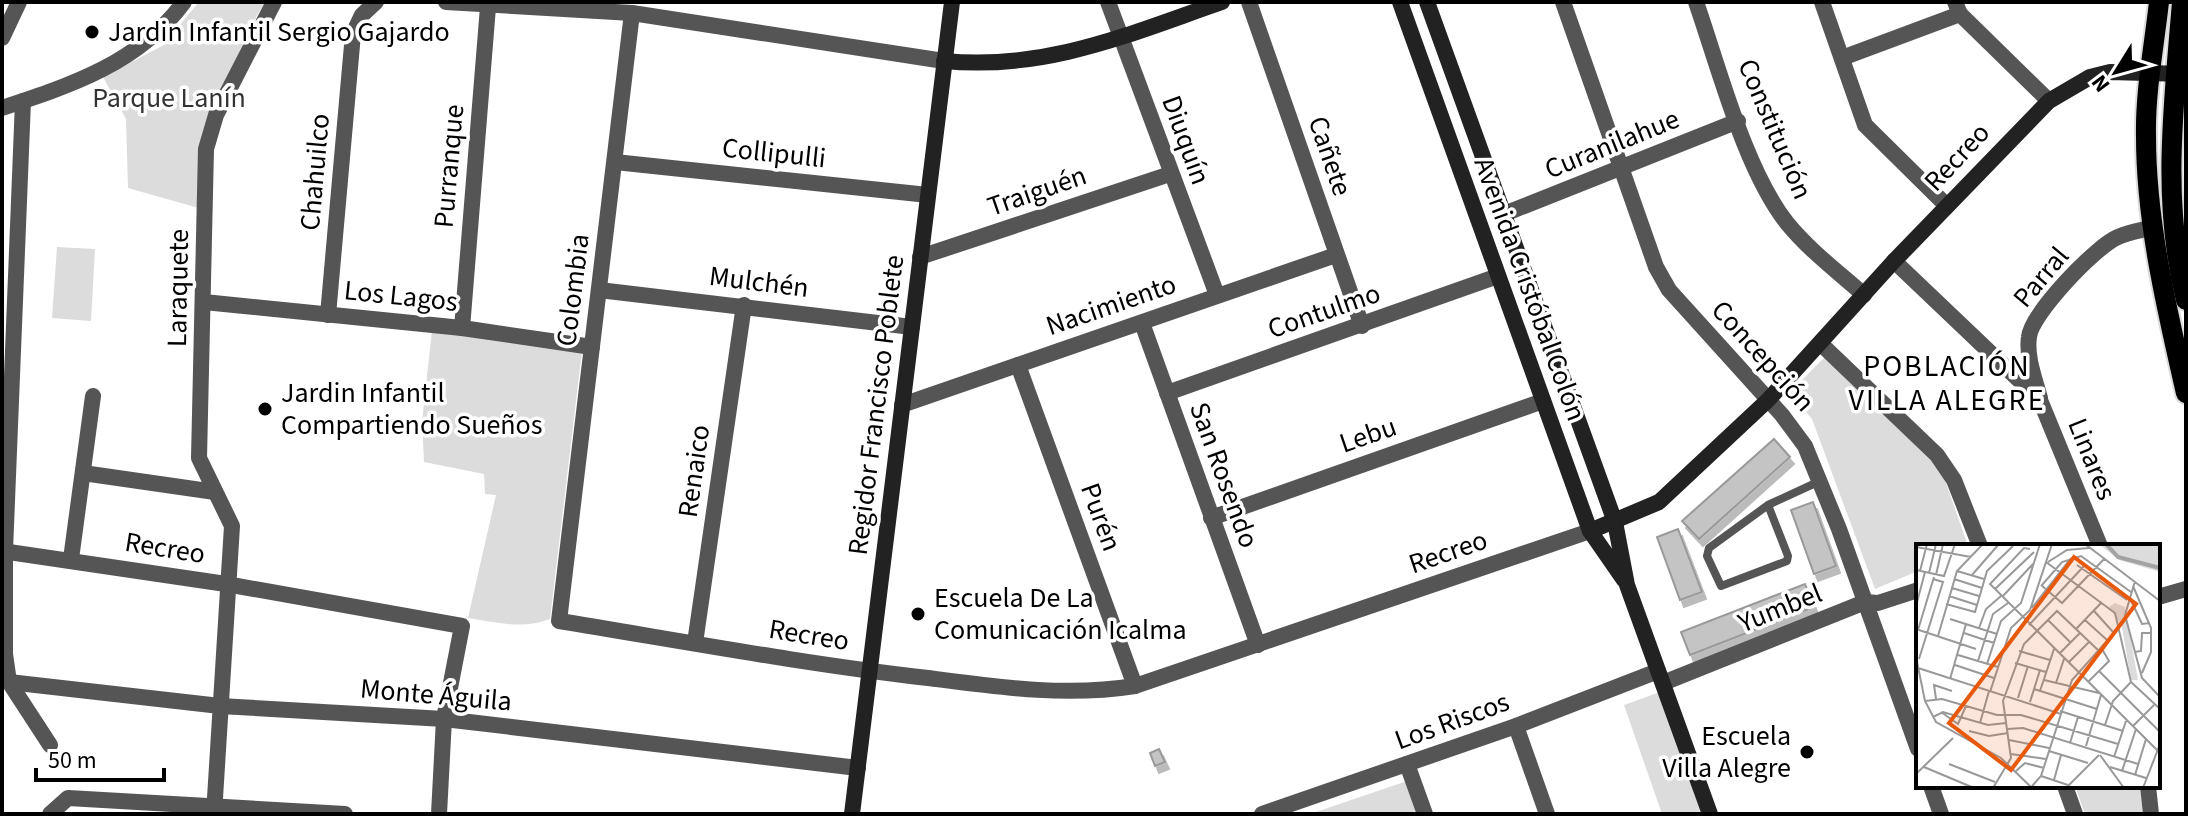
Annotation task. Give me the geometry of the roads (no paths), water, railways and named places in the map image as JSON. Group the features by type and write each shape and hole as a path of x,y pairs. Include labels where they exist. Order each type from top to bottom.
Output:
{"main road":[{"path":"2159,2 2146,148 2154,227 2186,393"},
{"path":"2182,2 2171,202 2186,300"}],"street":[{"path":"2,38 19,2"},
{"path":"2,108 125,59 164,27 184,2"},
{"name":"Laraquete","path":"226,584 232,526 199,458 208,139 216,115 274,2"},
{"name":"Chahuilco","path":"328,315 353,34 362,15 376,2"},
{"path":"446,2 488,7 595,7 944,61 996,64 1045,59 1222,2"},
{"name":"Regidor Francisco Poblete","path":"852,814 952,2"},
{"name":"Diuquín","path":"1108,2 1217,295"},
{"name":"Cañete","path":"1249,2 1362,326"},
{"name":"Avenida Cristóbal Colón","path":"1400,2 1590,531 1627,585"},
{"name":"Avenida Cristóbal Colón","path":"1427,2 1615,522 1627,585 1710,814"},
{"name":"Concepción","path":"1563,2 1656,267 1669,290 1795,430 1820,481 1916,743"},
{"name":"Constitución","path":"1696,2 1765,189 1786,222 1864,295"},
{"path":"1822,2 1865,125 1947,206"},
{"name":"Purranque","path":"462,328 488,7"},
{"path":"1842,58 1958,8 2049,101"},
{"name":"Colombia","path":"559,621 632,13"},
{"name":"Recreo","path":"559,621 870,671 1048,692 1135,686 1258,645 1590,531 1659,502 1768,400 1894,261 2049,101 2090,77 2110,72 2180,74"},
{"path":"23,101 4,551 5,654 9,682 50,745"},
{"name":"Curanilahue","path":"1504,214 1738,121"},
{"name":"Collipulli","path":"615,162 928,195"},
{"name":"Traiguén","path":"920,257 1170,174"},
{"name":"Parral","path":"2040,400 2029,352 2029,335 2034,318 2102,247 2117,237 2154,227"},
{"name":"Nacimiento","path":"902,405 1336,255"},
{"name":"Linares","path":"1894,261 2040,400 2099,544"},
{"name":"Contulmo","path":"1167,393 1498,276"},
{"name":"Mulchén","path":"599,290 912,327"},
{"name":"Los Lagos","path":"204,302 462,328 592,347"},
{"name":"Renaico","path":"695,643 744,305"},
{"name":"San Rosendo","path":"1142,323 1258,645"},
{"path":"1821,344 1937,455 1954,480 1979,544"},
{"name":"Purén","path":"1018,365 1135,686"},
{"path":"71,559 93,396"},
{"name":"Lebu","path":"1211,518 1543,401"},
{"path":"83,473 215,492"},
{"name":"Recreo","path":"4,551 226,584 462,626 444,719"},
{"path":"215,811 226,584"},
{"path":"2160,596 2186,589"},
{"name":"Yumbel","path":"1660,677 1865,602 1878,603 1916,591"},
{"name":"Los Riscos","path":"1262,814 1660,677"},
{"name":"Monte Águila","path":"9,682 220,706 444,719 858,768"},
{"path":"439,814 444,719"},
{"path":"1516,726 1547,814"},
{"path":"1407,764 1425,814"},
{"path":"1937,788 1941,814"},
{"path":"2066,788 2075,814"},
{"path":"2148,788 2151,814"},
{"path":"50,814 68,798 215,811 345,814"}],"lane":[{"path":"1768,505 1788,556 1787,561 1721,586 1707,556 1709,548 1768,505 1820,481"}],"place":[{"name":"Jardin Infantil Sergio Gajardo","path":"92,32"},
{"name":"Jardin Infantil Compartiendo Sueños","path":"265,409"},
{"name":"Escuela De La Comunicación Icalma","path":"918,614"},
{"name":"Escuela Villa Alegre","path":"1807,752"}],"district":[{"name":"POBLACIÓN VILLA ALEGRE","path":"1947,383"}],"park label":[{"name":"Parque Lanín","path":"169,98"}]}
